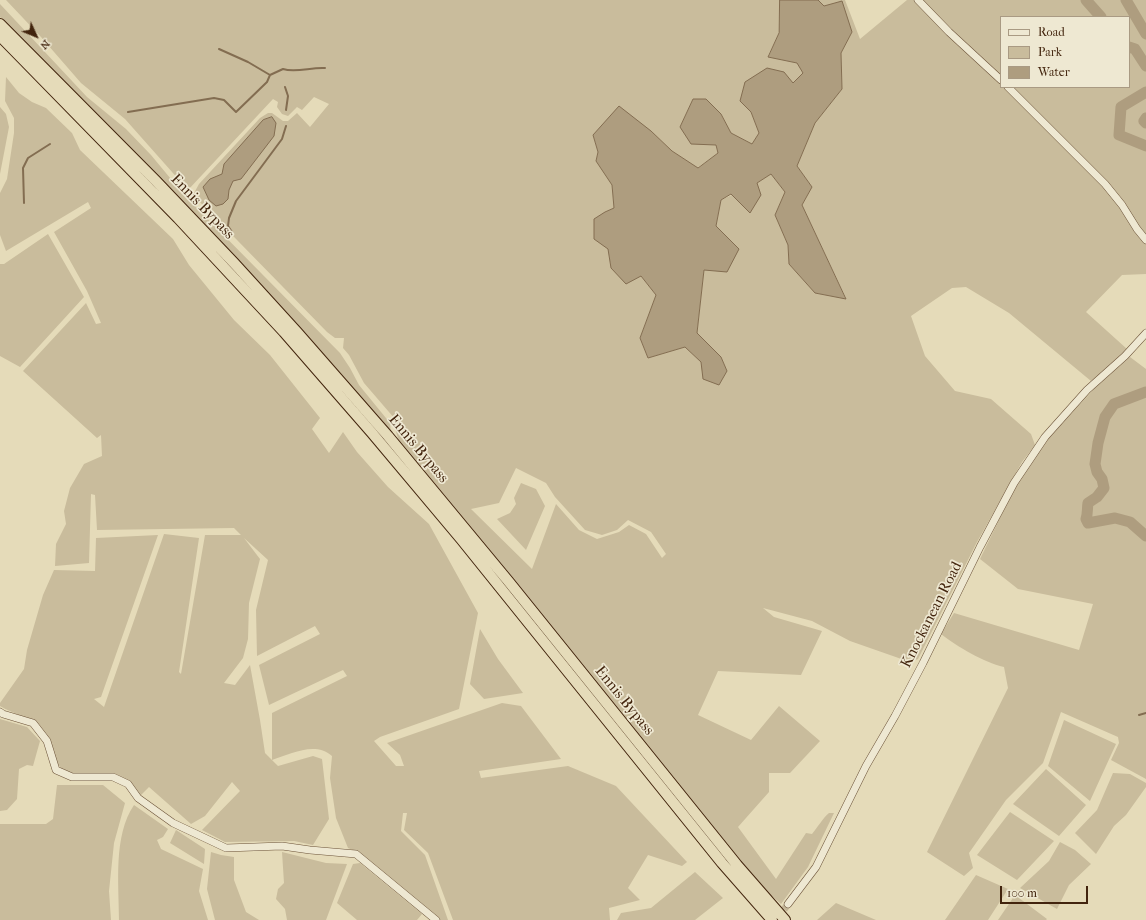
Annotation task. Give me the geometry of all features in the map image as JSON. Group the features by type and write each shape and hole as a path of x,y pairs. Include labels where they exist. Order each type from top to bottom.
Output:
{"highway":[{"name":"Ennis Bypass","path":"0,24 156,181 234,263 318,356 388,436 509,582 736,865 785,920"},
{"name":"Ennis Bypass","path":"0,36 178,218 284,332 471,550 722,863 772,920"}],"street":[{"path":"918,0 949,32 1000,79"},
{"path":"1009,88 1105,184 1122,205 1137,229 1146,240"},
{"name":"Knockanean Road","path":"788,904 816,867 866,766 923,662 1014,483 1045,437 1087,390 1125,356 1146,333"},
{"path":"0,712 33,723 47,741 56,770 72,777 113,776 128,784 138,798 173,823 226,848 282,846 356,854 436,920"}],"green space":[{"path":"6,0 780,0 779,33 768,56 798,63 804,73 793,83 740,101 751,112 759,133 752,144 731,133 721,114 706,99 693,99 680,127 716,145 718,153 697,168 672,151 651,131 593,135 598,152 596,161 612,185 614,208 605,212 611,268 641,276 656,295 640,338 648,358 685,347 701,362 719,385 727,371 721,357 697,333 704,270 716,226 721,200 757,183 771,174 785,192 775,215 788,245 789,264 815,293 846,298 802,205 812,187 797,166 815,123 842,89 841,53 852,32 818,0 845,0 860,39 907,0 1146,0 1146,274 1122,275 1086,312 1127,349 1109,367 1091,381 1009,313 966,287 952,288 911,316 925,356 955,391 991,399 1031,434 1035,445 1022,462 977,542 918,659 910,662 850,641 812,621 763,608 774,617 822,631 801,675 718,671 698,715 751,740 779,706 820,741 790,773 769,773 769,792 738,827 776,879 806,833 812,834 829,813 834,813 808,867 781,904 763,888 399,442 393,421 395,419 364,383 349,355 343,348 344,338 335,338 327,332 193,195 199,184 260,118 268,113 272,113 283,121 288,121 297,113 310,127 329,104 314,97 302,110 297,107 288,116 282,114 277,107 278,102 273,99 188,190 125,119 81,83","holes":["516,468 546,483 555,497 585,530 602,535 617,530 628,520 651,532 666,554 662,558 646,534 629,525 619,532 597,539 579,530 556,504 532,569 471,509 499,503"]},
{"path":"0,4 87,97 126,129 151,155 185,196 340,353 359,385 390,423 391,433 0,17"},
{"path":"6,77 19,93 32,102 46,108 72,133 80,150 173,239 189,265 234,320 270,355 320,418 312,429 329,453 343,432 357,452 388,487 429,524 478,613 459,709 380,737 374,741 396,766 404,766 400,755 387,743 502,703 521,706 561,759 479,771 481,778 568,766 616,786 687,862 682,866 648,855 628,888 640,900 609,908 610,920 453,920 428,853 404,830 407,813 403,813 401,831 425,855 448,920 440,920 357,852 348,848 336,818 330,778 332,756 325,752 318,749 303,750 272,760 278,766 313,756 322,759 329,819 313,845 294,841 225,842 202,830 240,791 232,782 205,816 191,824 149,787 140,796 126,781 71,775 66,772 55,760 39,727 30,720 0,706 0,703 24,669 27,650 43,595 54,570 95,571 96,538 158,535 101,697 94,699 104,707 164,534 199,538 179,672 181,674 205,535 241,535 234,528 97,530 95,495 91,494 89,563 55,566 56,544 66,524 64,511 70,488 84,464 102,456 101,435 97,438 23,371 86,303 96,324 101,323 87,291 54,232 91,208 88,202 6,251 0,235 0,193 7,179 14,133 14,118 5,101","holes":["244,538 268,560 256,610 257,656 315,626 320,634 259,665 269,705 343,670 347,676 272,713 272,760 265,753 250,665 235,685 224,683 243,658 248,639 249,603 260,559"]},
{"path":"0,107 6,114 9,127 0,174"},
{"path":"48,234 84,297 20,367 0,356 0,264 4,264"},
{"path":"1130,357 1146,369 1146,779 1111,760 1119,743 1118,737 1061,712 1043,763 1006,800 969,853 973,868 964,876 927,852 1008,688 1004,667 988,662 971,654 941,634 954,613 1079,650 1093,604 1018,589 980,559 1017,483 1048,439 1095,388"},
{"path":"521,483 536,489 545,506 526,550 497,519 510,513 516,504 514,498"},
{"path":"480,629 498,659 523,693 484,699 470,684"},
{"path":"0,719 27,727 40,741 33,766 27,765 19,769 17,799 7,810 0,811"},
{"path":"1064,720 1116,744 1090,801 1048,766"},
{"path":"1046,769 1086,805 1059,836 1013,804"},
{"path":"1113,773 1130,774 1146,783 1146,787 1126,815 1114,826 1096,854 1075,833 1097,810"},
{"path":"57,785 103,785 125,803 114,843 109,891 111,920 0,920 0,824 46,824 53,819"},
{"path":"134,805 168,829 163,837 157,840 161,849 203,869 199,891 208,920 119,920 118,876 120,846 127,817"},
{"path":"1010,812 1054,841 1017,880 977,855"},
{"path":"176,830 205,849 204,864 170,843"},
{"path":"1060,842 1075,850 1091,864 1069,885 1057,909 1020,888 1049,861"},
{"path":"211,852 234,857 234,880 246,912 259,920 215,920 207,889"},
{"path":"282,852 326,863 347,864 326,920 287,920 285,909 276,899 278,889 284,883"},
{"path":"360,863 422,914 417,920 357,920 337,903 353,864"},
{"path":"695,872 723,898 695,920 617,920 621,913 651,908"},
{"path":"976,875 1008,889 988,920 945,920"},
{"path":"1015,895 1047,919 998,920"},
{"path":"836,903 876,920 817,920"}],"water":[{"path":"780,0 818,0 824,6 842,1 852,32 841,53 842,89 815,123 797,166 812,187 802,205 846,299 815,293 789,264 788,245 775,215 785,192 771,174 757,183 761,195 750,213 731,194 721,200 716,226 739,249 727,272 704,270 697,333 721,357 727,371 719,385 703,379 701,362 685,347 648,358 640,338 656,295 641,276 626,284 611,268 608,249 594,239 594,219 614,208 612,185 596,161 598,152 593,135 619,106 651,131 672,151 698,168 718,153 716,145 691,144 680,127 693,99 706,99 721,114 731,133 752,144 759,133 751,112 740,101 745,82 767,68 784,72 793,83 803,73 797,63 768,57 779,33"},
{"path":"272,117 276,123 274,136 241,179 233,181 229,190 228,199 223,204 216,206 209,200 203,187 210,179 222,174 224,164 263,120"}],"waterway":[{"path":"1086,0 1100,16"},
{"path":"1126,0 1146,34"},
{"path":"1130,47 1135,49 1146,66"},
{"path":"219,49 248,62 270,75"},
{"path":"128,112 214,98 224,100 236,112 267,82 270,75 283,69 298,70 325,68"},
{"path":"285,87 288,96 286,110"},
{"path":"1146,92 1121,107 1119,135 1146,146"},
{"path":"1146,118 1144,121 1146,123"},
{"path":"232,232 228,226 229,218 236,201 282,139 286,126"},
{"path":"24,203 23,168 28,158 50,144"},
{"path":"1146,392 1114,404 1105,417 1098,443 1095,464 1097,472 1102,479 1104,488 1097,497 1088,503 1086,519 1088,523 1115,518 1130,522 1146,536"},
{"path":"1139,715 1146,713"}],"tunnel":[{"path":"778,918 788,904"}]}
